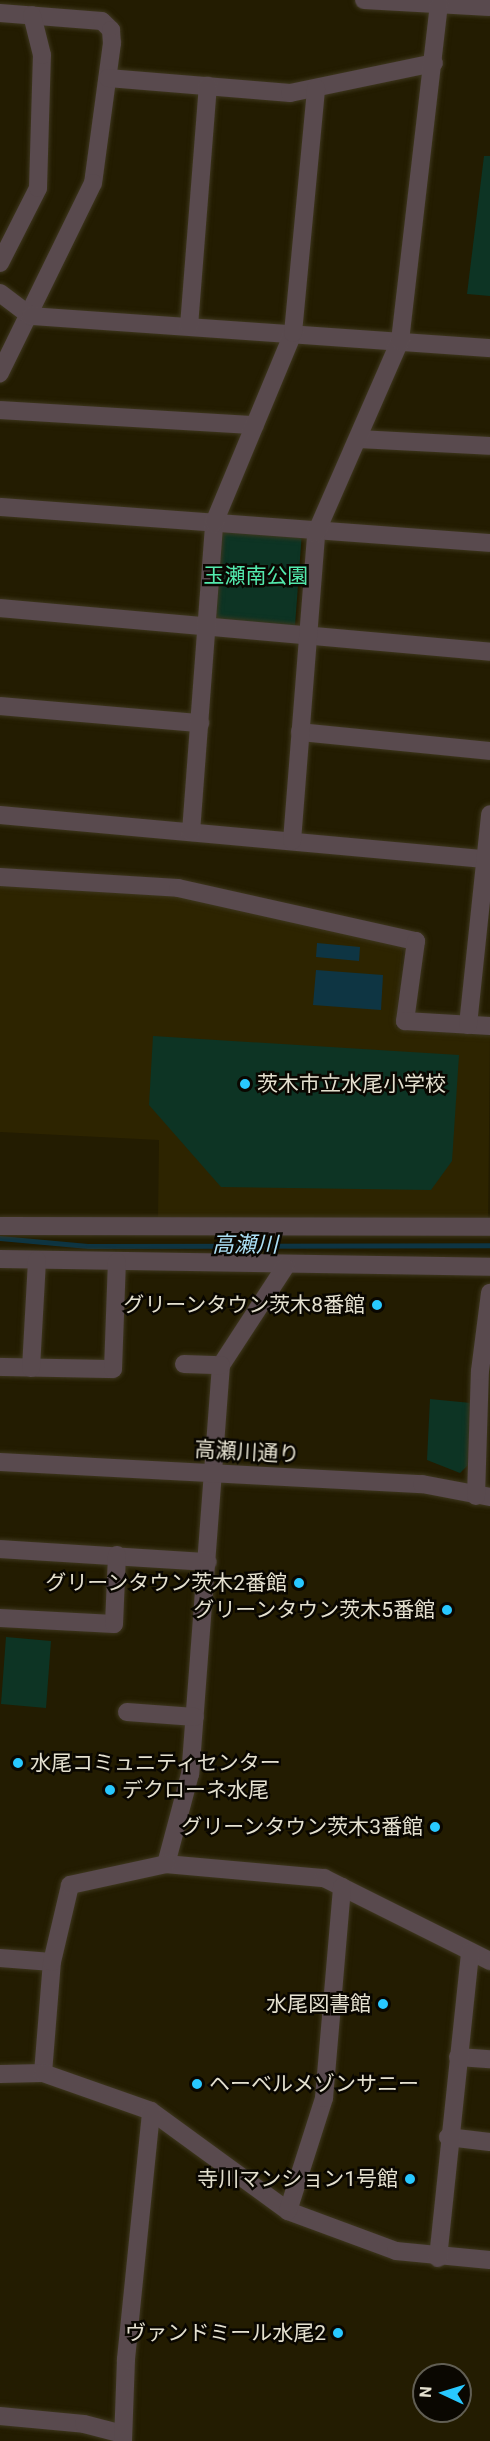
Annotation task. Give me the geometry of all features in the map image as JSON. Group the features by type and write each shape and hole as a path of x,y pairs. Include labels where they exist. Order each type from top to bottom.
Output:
{"street":[{"path":"364,0 439,6 490,7"},
{"path":"292,841 316,533 400,341 439,6"},
{"path":"0,374 31,316 93,183 112,43 107,23 32,15 8,9"},
{"path":"0,263 31,210 38,188 42,55 32,15"},
{"path":"108,78 290,93 434,63"},
{"path":"189,326 208,87"},
{"path":"191,832 214,523 293,333 316,88"},
{"path":"0,293 31,316 490,348"},
{"path":"0,410 255,424"},
{"path":"357,439 490,446"},
{"path":"0,507 316,533 490,543"},
{"path":"0,608 490,652"},
{"path":"0,706 200,723"},
{"path":"300,732 490,751"},
{"path":"468,1025 490,814"},
{"path":"0,815 487,860"},
{"path":"0,877 178,888 416,942 405,1021 490,1026"},
{"path":"0,1226 490,1227"},
{"path":"0,1259 285,1267 490,1267"},
{"path":"30,1368 37,1260"},
{"path":"0,1367 113,1369 117,1262"},
{"path":"166,1864 190,1774 215,1473 221,1365 285,1267"},
{"path":"483,1496 480,1371 490,1293"},
{"path":"184,1364 221,1365"},
{"name":"高瀬川通り","path":"0,1462 422,1484 483,1496"},
{"path":"0,1549 107,1560 117,1555 208,1562"},
{"path":"0,1618 114,1624 117,1555"},
{"path":"128,1712 195,1717"},
{"path":"43,2073 52,1962 70,1885 166,1864 324,1878 490,1961"},
{"path":"288,2211 324,2098 342,1887"},
{"path":"438,2258 448,2137 470,1952"},
{"path":"0,1958 52,1962"},
{"path":"458,2057 490,2059"},
{"path":"0,2074 43,2073 151,2111 288,2211 396,2251 438,2258 490,2260"},
{"path":"0,2416 84,2424 123,2438 126,2358 151,2111"},
{"path":"448,2137 490,2142"}],"shaded area":[{"name":"茨木市立水尾小学校","path":"0,880 179,893 403,942 396,1028 490,1036 488,1228 158,1218 159,1140 0,1132"}],"green space":[{"path":"484,156 490,156 490,296 467,294"},
{"name":"玉瀬南公園","path":"217,526 302,532 295,626 210,620"},
{"path":"153,1036 459,1055 452,1161 431,1190 221,1187 149,1105"},
{"path":"430,1399 471,1403 468,1465 460,1473 427,1460"},
{"path":"6,1637 51,1641 46,1708 1,1704"}],"water":[{"path":"317,943 360,947 359,961 316,957"},
{"path":"316,970 383,975 381,1010 313,1005"}],"waterway":[{"name":"高瀬川","path":"0,1238 88,1246 490,1245"}],"place":[{"name":"茨木市立水尾小学校","path":"245,1084"},
{"name":"グリーンタウン茨木8番館","path":"377,1305"},
{"name":"グリーンタウン茨木2番館","path":"299,1583"},
{"name":"グリーンタウン茨木5番館","path":"447,1610"},
{"name":"水尾コミュニティセンター","path":"18,1763"},
{"name":"デクローネ水尾","path":"110,1790"},
{"name":"グリーンタウン茨木3番館","path":"435,1827"},
{"name":"水尾図書館","path":"383,2004"},
{"name":"ヘーベルメゾンサニー","path":"197,2084"},
{"name":"寺川マンション1号館","path":"410,2179"},
{"name":"ヴァンドミール水尾2","path":"338,2333"}]}
